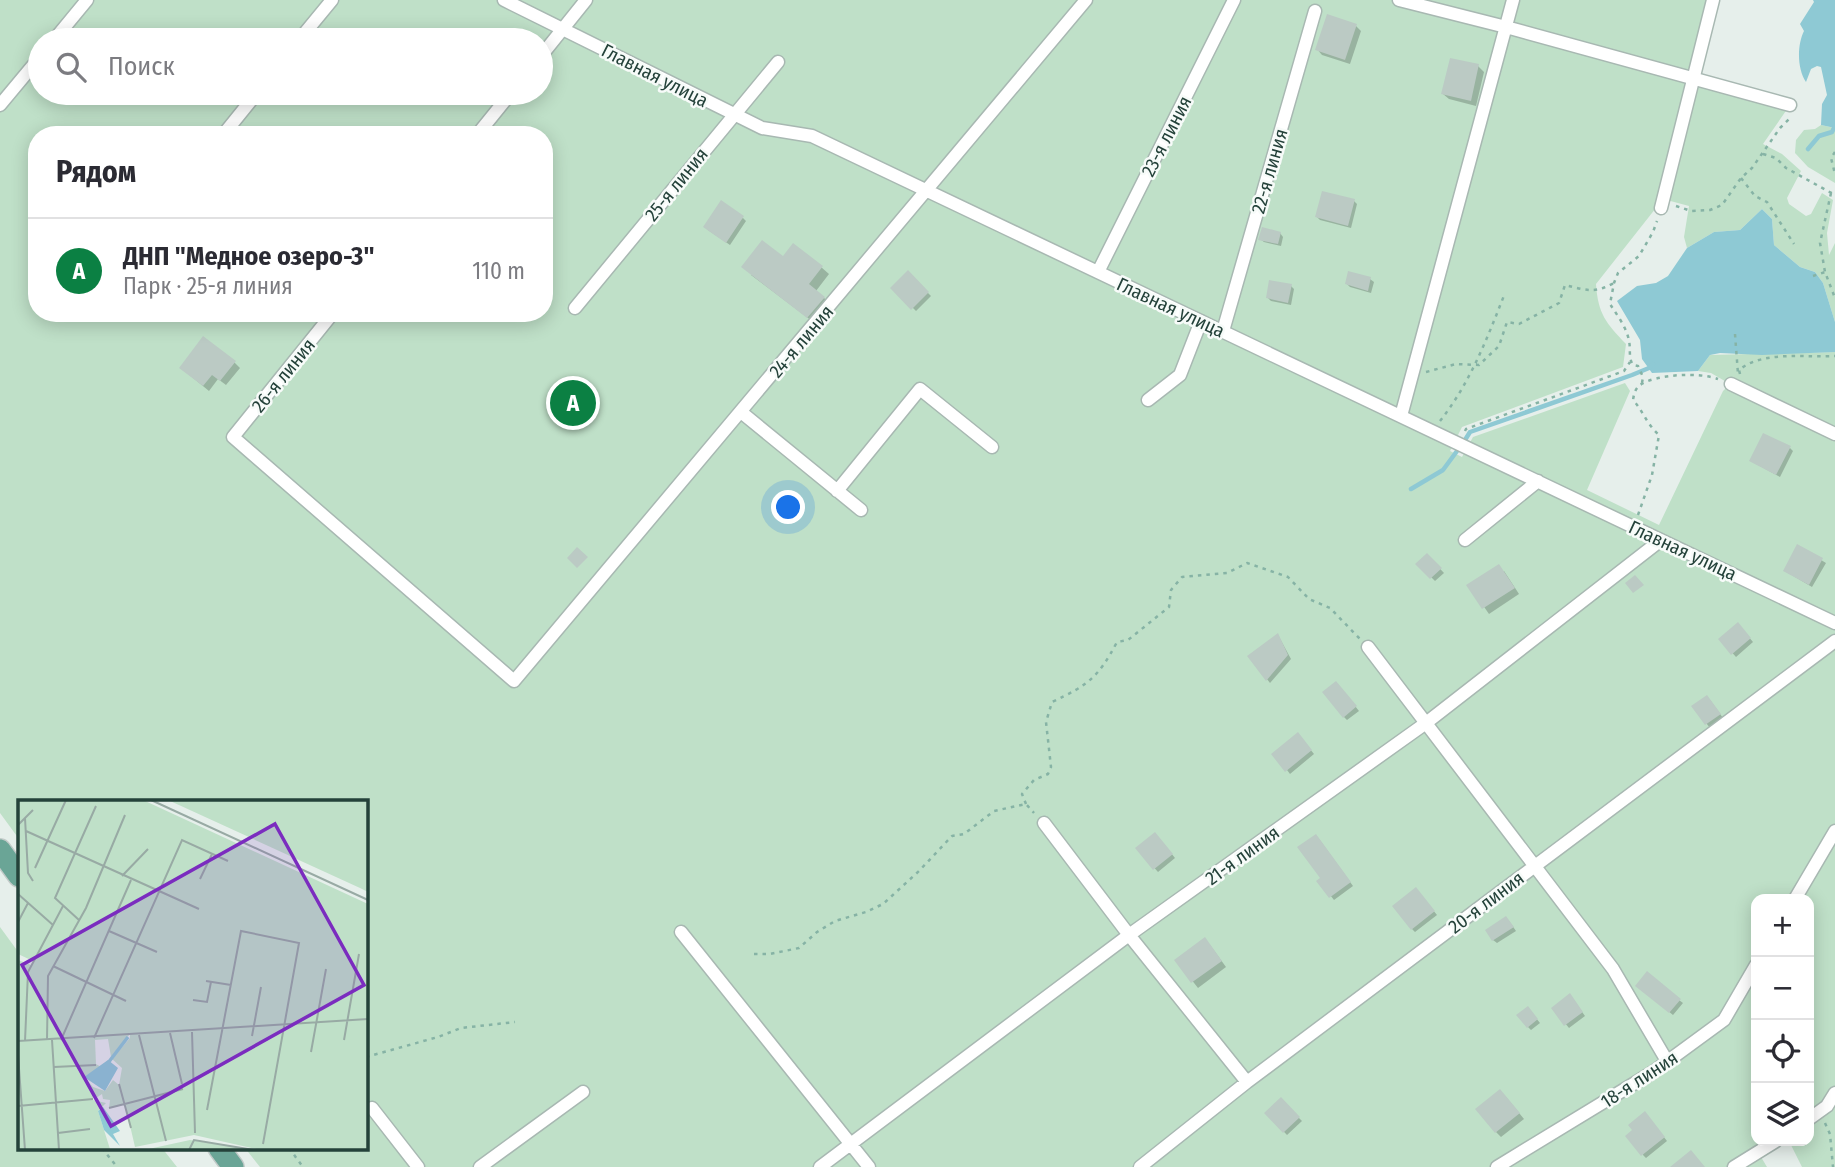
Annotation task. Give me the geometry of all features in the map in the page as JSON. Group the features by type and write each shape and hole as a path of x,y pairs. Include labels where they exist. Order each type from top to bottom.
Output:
{"main road":[{"path":"0,850 18,875"},
{"path":"220,1150 233,1167"}],"street":[{"path":"64,28 87,0"},
{"path":"309,28 332,0"},
{"name":"Главная улица","path":"504,0 762,128 812,136 1835,622"},
{"path":"553,41 586,0"},
{"name":"24-я линия","path":"514,681 1086,0"},
{"name":"23-я линия","path":"1098,272 1234,0"},
{"path":"1399,0 1790,105"},
{"path":"1401,416 1513,0"},
{"path":"1661,205 1713,0"},
{"name":"22-я линия","path":"1223,331 1315,11"},
{"name":"25-я линия","path":"575,308 778,62"},
{"path":"0,105 28,71"},
{"path":"230,126 247,105"},
{"path":"484,126 501,105"},
{"path":"1148,400 1180,375 1201,321"},
{"name":"26-я линия","path":"326,322 233,437 514,681"},
{"path":"1738,387 1835,434"},
{"path":"837,491 920,389 992,447"},
{"path":"741,412 861,510"},
{"path":"1465,540 1538,481"},
{"name":"21-я линия","path":"821,1167 1129,935 1426,723 1661,540"},
{"name":"20-я линия","path":"1140,1167 1247,1082 1835,640"},
{"path":"1368,647 1613,969 1667,1061"},
{"path":"1044,823 1129,935 1247,1082"},
{"path":"1798,894 1835,831"},
{"path":"681,932 869,1167"},
{"name":"18-я линия","path":"1497,1167 1667,1061 1724,1020 1751,974"},
{"path":"480,1167 583,1092"},
{"path":"1814,1115 1827,1106 1835,1093"},
{"path":"372,1108 418,1167"},
{"path":"1734,1167 1768,1146"}],"path":[{"path":"1466,429 1624,371 1630,361 1630,342 1610,304 1614,283 1618,273 1639,256 1653,232 1661,205 1691,211 1710,210 1722,205 1785,124"},
{"path":"1835,152 1831,158 1835,174"},
{"path":"1763,154 1776,158 1786,168 1835,195"},
{"path":"1741,178 1755,196 1767,202 1794,244"},
{"path":"1830,193 1820,243 1825,272 1835,298"},
{"path":"1812,276 1825,272"},
{"path":"1412,376 1456,364 1479,365 1499,345 1507,322 1519,324 1559,303 1565,285 1590,291 1601,290 1614,283"},
{"path":"1438,424 1456,400 1475,365 1505,293"},
{"path":"1735,334 1738,387"},
{"path":"1738,387 1739,370 1749,364 1776,358 1835,356"},
{"path":"1630,361 1637,366 1643,377 1642,384"},
{"path":"1632,526 1652,475 1659,435 1647,424 1633,400 1635,391 1642,384 1655,379 1690,374 1710,376 1738,387"},
{"path":"1044,823 1026,804 1022,794 1034,780 1048,774 1051,767 1046,722 1052,702 1082,688 1100,671 1117,642 1128,640 1169,607 1171,590 1182,577 1227,573 1247,563 1261,567 1287,577 1309,599 1330,608 1368,647"},
{"path":"754,954 770,954 799,948 835,921 883,904 952,836 964,834 994,811 1026,804"},
{"path":"368,1056 461,1028 515,1022"},
{"path":"1820,1111 1830,1135 1833,1167"},
{"path":"103,1150 117,1167"},
{"path":"290,1150 303,1167"},
{"path":"110,1167 113,1163"}],"green space":[{"path":"0,0 1713,0 1694,77 1790,105 1763,144 1782,154 1801,171 1787,198 1789,204 1806,216 1811,214 1822,193 1833,200 1827,233 1829,255 1835,243 1835,322 1823,283 1815,272 1800,267 1774,245 1772,219 1762,209 1740,230 1714,232 1687,248 1684,237 1689,206 1663,199 1596,284 1604,317 1626,344 1623,367 1462,427 1450,451 1462,457 1473,437 1625,383 1630,391 1587,490 1659,525 1723,391 1730,384 1711,373 1698,371 1710,355 1835,352 1835,1167 1802,1167 1792,1146 1814,1146 1814,894 1751,894 1751,1146 1768,1146 1758,1152 1767,1167 260,1167 247,1150 368,1150 368,800 18,800 18,838 0,813"},
{"path":"1821,125 1835,128 1835,183 1808,167 1795,153 1796,140 1804,130 1815,129"},
{"path":"0,927 18,952 18,1150 164,1150 177,1167 0,1167"}],"water":[{"path":"1813,0 1835,0 1835,128 1821,125 1822,104 1827,95 1821,67 1811,69 1806,82 1800,64 1800,43 1804,31 1800,24"},
{"path":"1762,209 1772,219 1774,245 1800,267 1815,272 1823,283 1835,322 1835,352 1762,355 1720,353 1710,355 1698,371 1652,373 1642,359 1640,340 1617,301 1637,286 1656,283 1668,276 1687,248 1714,232 1740,230"}],"building":[{"path":"1327,14 1357,24 1345,60 1315,50"},
{"path":"1450,58 1479,64 1471,101 1441,94"},
{"path":"1322,191 1355,199 1348,226 1315,217"},
{"path":"721,200 744,216 726,243 703,227"},
{"path":"1262,227 1281,232 1278,244 1258,240"},
{"path":"762,240 783,256 793,243 823,266 809,284 825,297 807,318 741,267"},
{"path":"908,270 929,292 911,310 890,288"},
{"path":"1348,271 1371,277 1368,291 1345,284"},
{"path":"1269,280 1292,284 1288,303 1266,298"},
{"path":"203,336 236,361 220,381 212,375 203,386 179,368"},
{"path":"1763,433 1791,446 1776,475 1749,461"},
{"path":"1797,544 1823,558 1809,585 1783,571"},
{"path":"577,547 588,557 577,568 567,558"},
{"path":"1427,553 1442,568 1430,579 1415,564"},
{"path":"1499,564 1515,588 1482,609 1466,585"},
{"path":"1635,575 1644,585 1633,593 1625,583"},
{"path":"1738,622 1751,638 1731,655 1718,639"},
{"path":"1278,633 1288,655 1266,681 1247,656"},
{"path":"1336,681 1357,706 1343,718 1322,692"},
{"path":"1707,695 1721,714 1705,725 1691,706"},
{"path":"1298,732 1312,750 1285,772 1271,754"},
{"path":"1155,832 1173,854 1153,870 1135,848"},
{"path":"1316,834 1351,882 1329,898 1316,881 1320,878 1297,847"},
{"path":"1416,887 1435,911 1411,930 1392,906"},
{"path":"1506,916 1514,927 1492,941 1485,930"},
{"path":"1205,937 1222,961 1191,983 1174,960"},
{"path":"1647,971 1681,999 1669,1013 1635,986"},
{"path":"1570,993 1583,1012 1564,1026 1551,1008"},
{"path":"1528,1006 1538,1019 1527,1028 1516,1015"},
{"path":"1500,1089 1520,1113 1495,1133 1475,1109"},
{"path":"1281,1097 1300,1117 1283,1133 1264,1113"},
{"path":"1645,1111 1665,1137 1641,1156 1625,1136 1632,1130 1628,1125"},
{"path":"1691,1150 1705,1167 1670,1167"}],"waterway":[{"path":"1808,149 1819,136 1832,132 1835,126"},
{"path":"1465,440 1470,432 1632,375 1653,364"},
{"path":"1411,489 1443,470 1457,451"}],"place":[{"name":"ДНП \"Медное озеро-3\"","path":"573,403"}]}
